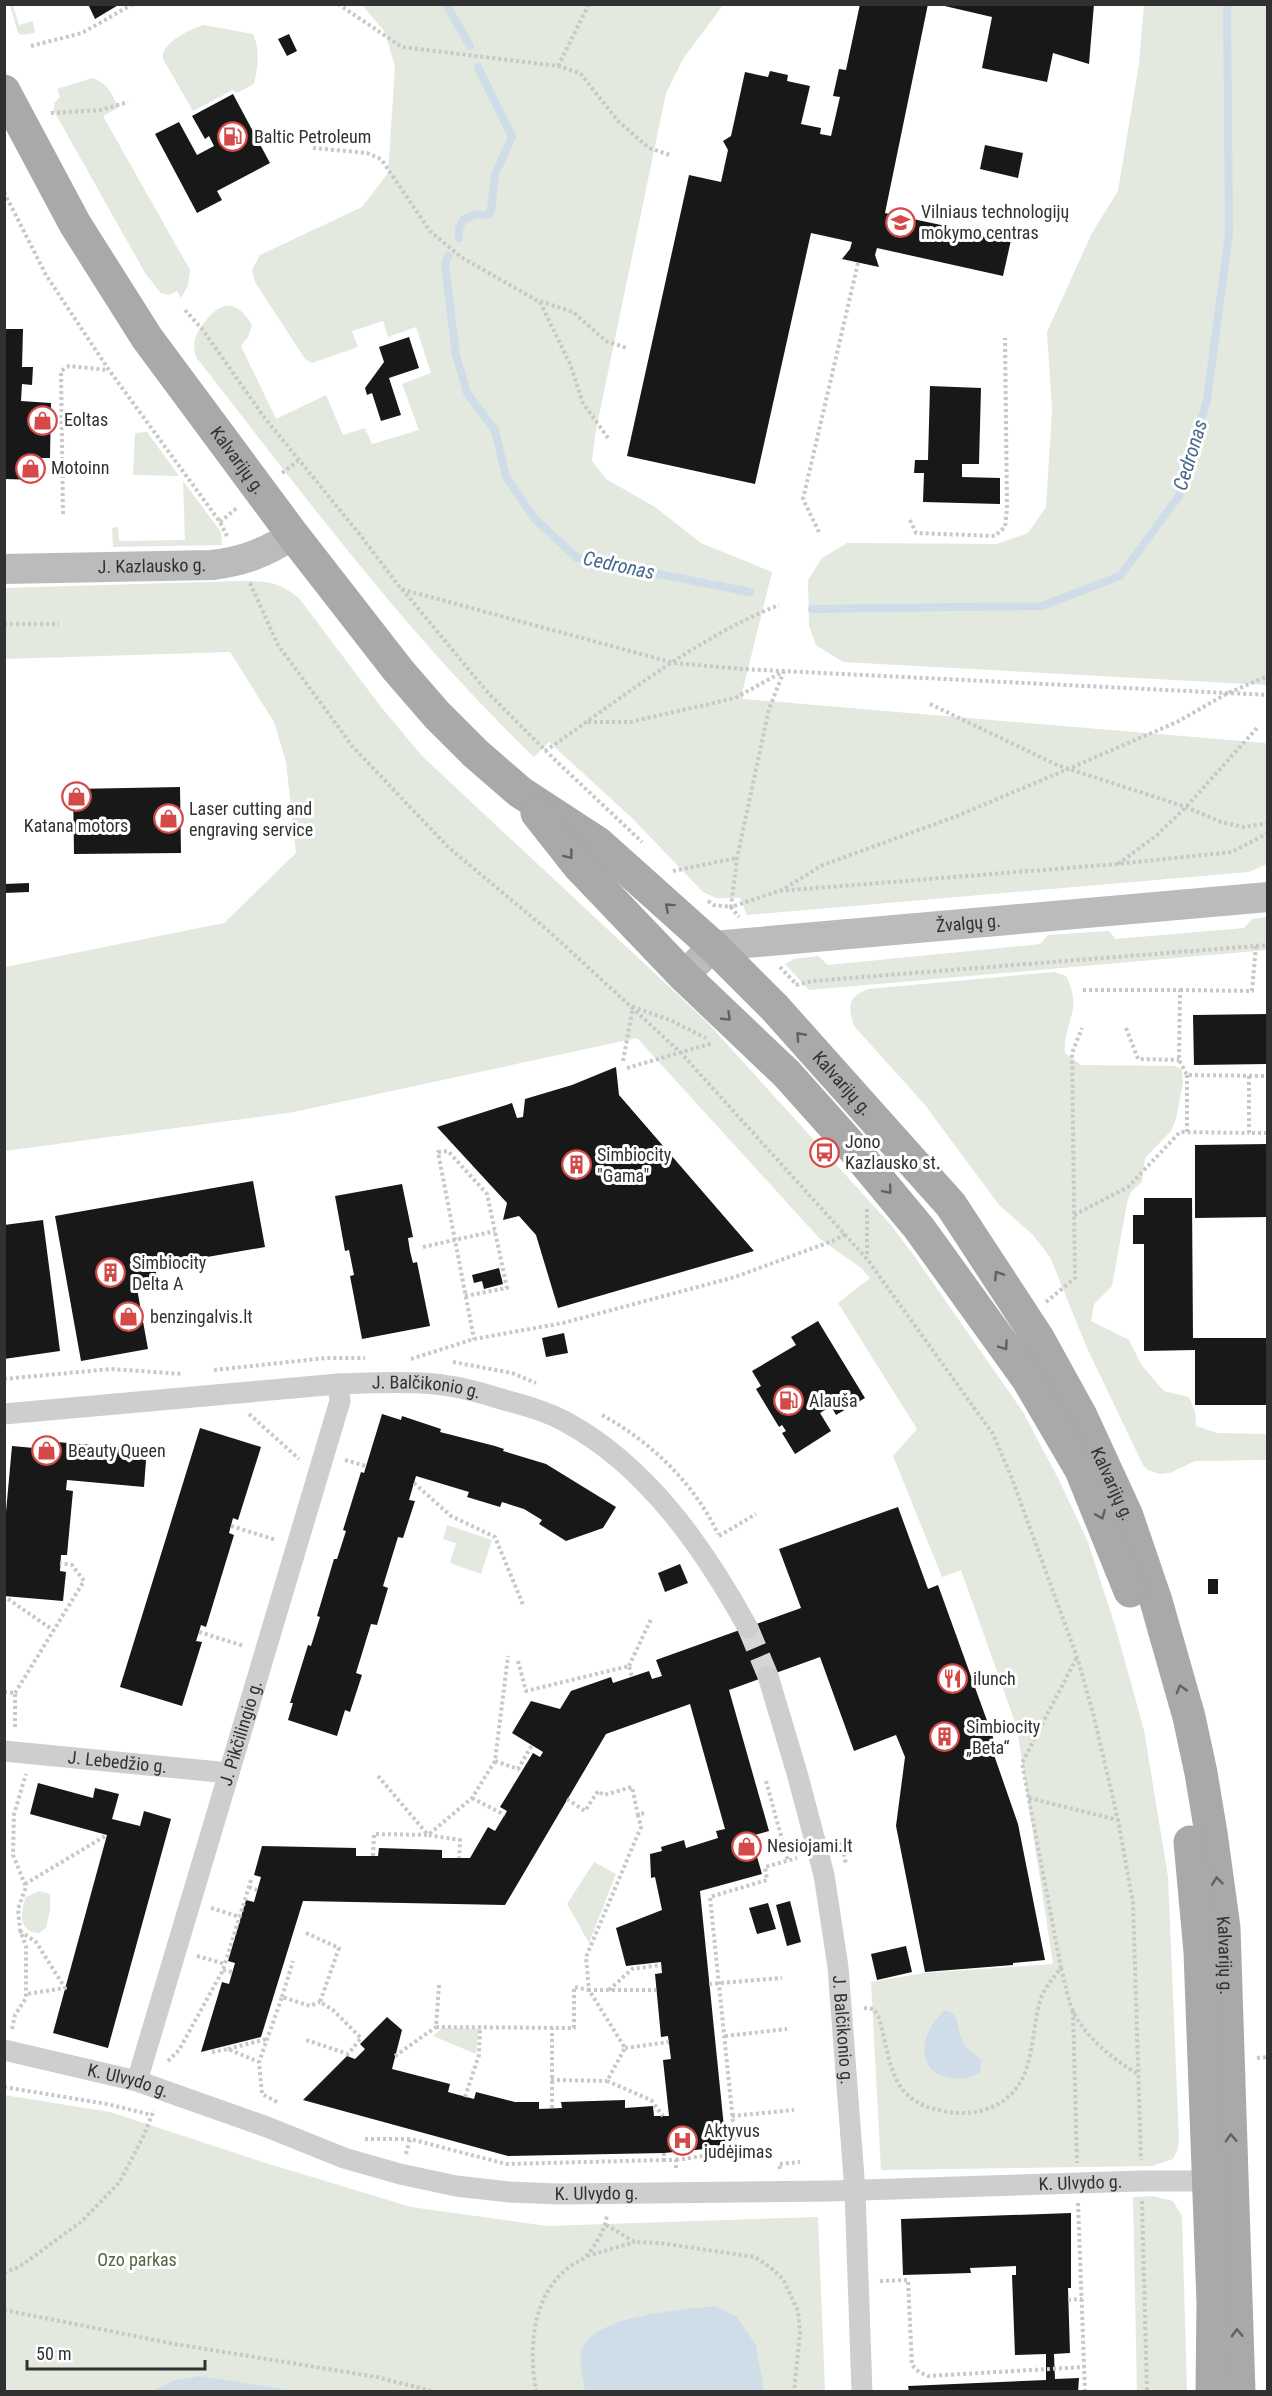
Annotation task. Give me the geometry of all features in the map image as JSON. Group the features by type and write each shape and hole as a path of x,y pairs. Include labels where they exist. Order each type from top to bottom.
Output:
{"main road":[{"name":"Kalvarijų g.","path":"4,91 75,224 147,338 293,535 398,670 437,716 475,753 520,792 598,843 713,946 775,1008 951,1205 1038,1338 1081,1416 1127,1516 1156,1601 1189,1717 1208,1813 1224,1928 1239,2391"},
{"name":"J. Kazlausko g.","path":"4,569 212,565 240,562 271,550 293,535"},
{"name":"Kalvarijų g.","path":"520,792 578,865 684,976 787,1074 846,1140 919,1228 1027,1378 1081,1470 1132,1596 1171,1738 1185,1805 1200,1952 1213,2302 1212,2391"},
{"name":"Žvalgų g.","path":"713,946 1268,897"},
{"path":"684,976 713,946"},
{"path":"919,1228 951,1205"}],"street":[{"name":"J. Balčikonio g.","path":"4,1414 338,1384 381,1382 435,1384 472,1390 564,1420 615,1454 673,1515 726,1589 748,1628"},
{"name":"J. Pikčilingio g.","path":"137,2081 340,1401 338,1384"},
{"name":"J. Balčikonio g.","path":"768,1676 801,1784 824,1875 838,1967 855,2191 862,2391"},
{"name":"J. Lebedžio g.","path":"18,1752 229,1773"},
{"name":"K. Ulvydo g.","path":"6,2050 137,2081 267,2127 344,2158 405,2176 456,2186 510,2192 558,2194 855,2191 1141,2181 1208,2181"}],"path":[{"path":"32,46 82,33 133,4"},
{"path":"338,4 402,47 558,66 580,73 618,121 649,148 670,155"},
{"path":"558,66 589,4"},
{"path":"51,113 101,110 128,102"},
{"path":"313,148 367,153 381,159 430,231 461,257 540,302 573,312 606,341 627,348"},
{"path":"4,192 46,275 109,370 220,522 231,544"},
{"path":"819,532 804,499 858,263"},
{"path":"540,302 570,364 584,404 608,438"},
{"path":"185,310 203,330 298,461 362,536 401,589 489,694 545,751 647,846"},
{"path":"910,520 916,533 995,536 1005,527 1007,508 1005,338"},
{"path":"63,514 61,371 69,366 109,370"},
{"path":"285,471 298,461"},
{"path":"220,522 229,515"},
{"path":"249,582 278,645 353,747 448,847 551,933 681,1053 867,1258 912,1317 993,1434 1011,1476 1077,1657 1093,1713 1118,1820 1133,1903 1147,2391"},
{"path":"401,589 674,663 784,671 1268,695"},
{"path":"545,751 674,663 745,618 779,605"},
{"path":"4,624 59,624"},
{"path":"587,722 630,722 735,698 784,671"},
{"path":"738,916 731,907 737,858 769,709 784,671"},
{"path":"699,896 714,905 731,907 779,891 823,865 957,816 1068,769 1177,722 1228,693 1268,676"},
{"path":"930,704 1068,769 1186,807 1221,822 1244,827 1268,823"},
{"path":"1117,864 1156,836 1186,807 1257,728"},
{"path":"779,891 1117,864 1232,852 1268,833"},
{"path":"673,871 737,858"},
{"path":"664,863 680,877"},
{"path":"790,991 796,985 812,981 1268,945"},
{"path":"1083,990 1252,991 1256,946"},
{"path":"780,968 796,985"},
{"path":"1180,990 1179,1060 1187,1075 1187,1132"},
{"path":"633,1007 670,1020 721,1048"},
{"path":"623,1061 633,1007"},
{"path":"1046,1302 1075,1278 1072,1053 1082,1028"},
{"path":"1126,1028 1138,1059 1179,1060"},
{"path":"627,1068 713,1043"},
{"path":"1187,1075 1268,1076"},
{"path":"1249,1076 1249,1133"},
{"path":"1074,1215 1128,1186 1180,1132 1268,1133"},
{"path":"465,1296 507,1288 487,1194 448,1151 438,1152 465,1296 474,1339"},
{"path":"867,1205 867,1258"},
{"path":"423,1247 495,1231"},
{"path":"410,1359 474,1339 562,1323 735,1277 845,1234"},
{"path":"205,1371 326,1358 370,1359"},
{"path":"400,1359 430,1360"},
{"path":"450,1362 512,1373 545,1388"},
{"path":"4,1379 111,1369 194,1373"},
{"path":"227,1393 318,1476"},
{"path":"593,1410 622,1426 654,1451 681,1477 708,1511 724,1545"},
{"path":"414,1483 451,1516 495,1537 524,1607"},
{"path":"719,1536 756,1514"},
{"path":"231,1526 297,1546"},
{"path":"6,2050 15,2015 26,1998 26,1946 20,1930 18,1909 26,1887 13,1855 18,1752 15,1693 84,1581 72,1565 60,1563"},
{"path":"8,1599 53,1630"},
{"path":"632,1677 629,1666 652,1617"},
{"path":"199,1632 266,1652"},
{"path":"428,1834 472,1798 495,1761 508,1656"},
{"path":"1077,1657 1022,1763 1061,1968 1073,2011 1085,2391"},
{"path":"518,1661 526,1691 629,1666"},
{"path":"4,1692 15,1693"},
{"path":"495,1761 520,1770 532,1745"},
{"path":"378,1776 428,1834"},
{"path":"766,1781 788,1861"},
{"path":"567,1799 585,1811 598,1791 604,1795 632,1787 641,1814 640,1827 586,1957 590,1990 625,2048"},
{"path":"472,1798 505,1815"},
{"path":"1029,1798 1118,1820"},
{"path":"373,1856 374,1834 428,1834 460,1840 459,1858"},
{"path":"25,1884 107,1835"},
{"path":"676,2160 736,2151 710,1897 767,1880 765,1867 798,1858"},
{"path":"162,2067 178,2050 223,1970 252,1877"},
{"path":"249,1887 257,1890"},
{"path":"216,1910 240,1917"},
{"path":"20,1930 36,1942 65,1988 26,1994"},
{"path":"306,1933 339,1948 321,2002"},
{"path":"201,1957 225,1964"},
{"path":"277,2102 262,2094 259,2062 293,1961"},
{"path":"609,1990 632,1969 661,1965"},
{"path":"864,2008 874,2009 879,2018 895,2077 902,2091 912,2101 927,2108 971,2113 990,2109 1004,2101 1015,2090 1024,2074 1046,1986 1061,1968"},
{"path":"223,1970 232,1972"},
{"path":"709,1984 782,1978"},
{"path":"436,2027 439,1985"},
{"path":"395,2056 436,2027 574,2028 574,1987 590,1990 656,1990"},
{"path":"282,1997 310,2006 321,2002"},
{"path":"306,2040 348,2054 362,2038 333,2010 321,2002"},
{"path":"1073,2011 1104,2049 1118,2062 1138,2074"},
{"path":"465,2097 478,2055 480,2027"},
{"path":"552,2028 552,2108"},
{"path":"725,2036 787,2029"},
{"path":"212,2052 267,2039"},
{"path":"625,2048 669,2042"},
{"path":"607,2081 625,2048"},
{"path":"228,2049 259,2062"},
{"path":"1256,2058 1268,2057"},
{"path":"551,2080 607,2081 651,2100 663,2116"},
{"path":"4,2087 107,2104 152,2115 119,2183 81,2222 26,2262 4,2273"},
{"path":"732,2116 794,2110"},
{"path":"353,2139 410,2139 506,2164 664,2160"},
{"path":"407,2150 410,2139"},
{"path":"465,2163 468,2154"},
{"path":"587,2256 606,2225 636,2242"},
{"path":"536,2391 532,2366 532,2344 536,2322 551,2286 567,2268 587,2256 636,2242 660,2243 755,2257 783,2279 798,2311 800,2333 794,2391"},
{"path":"908,2280 912,2365 919,2372 928,2376 1084,2367"},
{"path":"1068,2300 1082,2299"},
{"path":"4,2310 175,2344 377,2377 435,2391"}],"green space":[{"path":"10,5 13,5 19,25 33,21 35,33 22,35 18,33"},
{"path":"362,5 723,5 683,59 666,93 595,435 592,461 606,479 655,507 701,543 772,572 743,689 743,699 1265,743 1268,745 1267,864 1249,872 747,915 740,898 716,898 703,892 633,819 549,742 534,757 443,663 400,613 317,512 196,357 195,341 201,327 214,312 231,306 242,312 252,325 248,337 241,346 276,419 326,395 343,435 365,428 372,444 419,430 402,384 431,373 416,327 388,337 383,321 352,331 358,347 312,363 305,359 255,282 252,270 260,255 362,207 388,173 395,67 385,32"},
{"path":"1144,5 1267,5 1267,685 843,662 816,645 809,626 808,580 822,558 847,543 997,544 1028,533 1046,507 1052,411 1047,332 1092,233 1118,191 1139,64"},
{"path":"204,25 253,34 258,58 257,71 254,84 237,93 233,90 193,111 163,59 163,53 171,42"},
{"path":"93,78 106,86 114,98 118,108 103,116 190,270 188,285 181,298 177,291 169,295 161,293 145,273 54,111 54,103 60,97 57,89"},
{"path":"147,432 179,476 133,475 135,433"},
{"path":"183,481 221,532 222,545 113,547 112,528 118,527 119,541 185,540"},
{"path":"239,581 271,583 299,598 381,707 422,756 707,1022 890,1224 1023,1412 1088,1542 1116,1629 1144,1730 1168,1877 1179,2140 1173,2159 1152,2166 881,2170 871,1982 924,1973 1053,1964 1017,1728 961,1570 942,1577 893,1456 917,1429 838,1303 870,1278 861,1268 820,1239 637,1038 294,1112 5,1151 5,967 224,923 296,853 286,762 274,722 230,652 5,659 4,588"},
{"path":"1267,917 1267,950 809,990 785,964 794,959 818,956 828,965 1040,944 1048,935 1109,931 1115,939 1244,928 1252,919"},
{"path":"1054,972 1066,976 1073,999 1065,1053 1081,1065 1175,1066 1182,1070 1183,1082 1176,1119 1171,1131 1145,1158 1142,1182 1131,1192 1127,1203 1112,1286 1094,1304 1091,1321 1129,1340 1142,1366 1164,1391 1189,1397 1195,1411 1196,1426 1217,1433 1267,1434 1267,1460 1195,1461 1170,1473 1160,1474 1148,1470 1143,1465 1087,1348 1050,1257 1033,1235 999,1205 925,1105 854,1026 851,1003 856,995 868,989"},
{"path":"447,1525 492,1540 481,1574 450,1563 456,1543 443,1539"},
{"path":"594,1862 616,1874 589,1943 567,1904"},
{"path":"39,1891 50,1894 50,1910 46,1928 39,1933 27,1929 22,1915 26,1897"},
{"path":"442,2028 479,2029 476,2054 433,2036"},
{"name":"Ozo parkas","path":"4,2095 110,2112 411,2207 547,2226 818,2217 825,2391 5,2391"},
{"path":"1153,2196 1173,2201 1182,2216 1187,2391 1137,2391 1133,2197"}],"shaded area":[{"path":"944,2011 953,2014 965,2045 981,2060 980,2072 974,2076 958,2079 943,2076 936,2073 927,2062 925,2041 935,2021"},
{"path":"715,2306 737,2317 756,2345 764,2391 585,2391 581,2354 587,2341 600,2331 638,2317"},
{"path":"199,2376 295,2391 154,2391 172,2381"}],"building":[{"path":"88,4 120,4 95,19"},
{"path":"860,4 928,4 885,213 1011,240 1003,276 877,248 875,255 879,267 842,259 850,249 852,242 811,233 755,484 627,456 689,175 721,182 728,150 723,141 731,136 745,72 768,77 770,71 788,75 787,81 810,86 801,124 821,128 820,134 831,136 840,97 833,96 839,69 846,70"},
{"path":"936,4 1094,4 1089,64 1053,53 1047,82 982,68 992,17"},
{"path":"289,34 297,51 287,56 278,39"},
{"path":"233,94 270,163 217,191 222,200 197,213 155,134 179,122 197,155 214,146 209,136 205,139 192,116"},
{"path":"985,145 1023,153 1018,178 980,169"},
{"path":"4,329 23,329 22,367 33,367 32,385 22,384 21,401 51,403 50,458 39,458 38,480 4,479"},
{"path":"409,337 419,368 389,378 401,415 381,421 372,393 367,395 365,388 384,362 379,347"},
{"path":"930,386 981,388 979,464 962,464 962,477 1000,478 1000,504 923,502 924,473 914,473 915,460 928,460"},
{"path":"180,787 181,853 74,854 73,789"},
{"path":"29,883 29,892 4,893 4,884"},
{"path":"1268,1014 1268,1064 1194,1065 1193,1015"},
{"name":"Simbiocity \"Gama\"","path":"616,1067 619,1095 754,1251 558,1308 536,1235 519,1216 503,1220 507,1203 437,1127 512,1103 517,1118 523,1117 525,1099 572,1085"},
{"path":"1268,1144 1268,1217 1195,1218 1195,1145"},
{"name":"Simbiocity Delta A","path":"253,1181 265,1247 155,1266 157,1279 136,1283 148,1349 81,1361 55,1216"},
{"path":"402,1184 413,1237 408,1238 410,1251 413,1263 417,1262 430,1326 362,1339 350,1276 354,1275 349,1250 345,1251 335,1196"},
{"path":"1144,1198 1192,1198 1193,1338 1268,1338 1268,1405 1195,1405 1195,1350 1144,1351 1144,1244 1133,1244 1133,1215 1144,1215"},
{"path":"43,1220 60,1351 4,1359 4,1225"},
{"path":"499,1268 503,1284 484,1289 482,1281 474,1283 472,1275"},
{"path":"818,1321 865,1398 836,1415 831,1406 820,1413 831,1431 795,1454 782,1433 786,1431 782,1425 779,1427 756,1389 761,1386 752,1371 796,1345 791,1337"},
{"path":"564,1333 568,1353 546,1357 542,1338"},
{"path":"382,1414 401,1420 402,1416 441,1429 440,1432 495,1446 504,1449 503,1451 546,1464 616,1507 603,1528 566,1541 539,1524 542,1520 524,1509 502,1502 500,1507 467,1497 469,1492 416,1476 409,1500 415,1501 403,1538 398,1537 383,1586 388,1588 377,1625 371,1624 356,1673 362,1675 350,1712 345,1710 337,1736 288,1720 293,1703 290,1703 308,1645 311,1646 320,1617 317,1616 334,1559 337,1559 346,1531 343,1530 361,1472 364,1473"},
{"path":"200,1428 261,1447 238,1520 233,1518 229,1533 234,1535 206,1627 201,1625 196,1641 202,1642 182,1706 120,1687"},
{"path":"45,1441 128,1448 128,1445 147,1447 144,1487 67,1480 66,1490 73,1491 67,1555 61,1555 60,1571 66,1572 63,1601 4,1596 4,1534 12,1446 45,1449"},
{"path":"898,1507 928,1589 938,1585 994,1740 993,1752 1018,1824 1045,1960 925,1972 896,1826 905,1757 896,1735 854,1751 820,1657 729,1690 769,1831 751,1836 762,1874 700,1891 726,2147 664,2153 508,2156 303,2100 347,2056 355,2059 365,2049 360,2044 387,2017 402,2030 392,2069 450,2084 448,2092 474,2099 476,2092 515,2102 539,2102 539,2109 562,2108 561,2102 625,2100 625,2108 653,2106 654,2116 669,2116 663,2060 671,2059 668,2036 661,2037 655,1974 662,1973 661,1962 626,1966 616,1928 662,1910 655,1877 651,1878 650,1854 662,1851 661,1847 684,1840 686,1848 718,1838 716,1831 725,1829 690,1704 606,1734 505,1905 303,1901 261,2037 201,2052 222,1982 229,1984 235,1963 228,1961 246,1900 254,1902 261,1877 254,1875 262,1846 356,1848 356,1856 378,1856 379,1848 442,1850 442,1858 470,1858 488,1827 495,1831 507,1811 500,1807 533,1753 540,1757 543,1752 512,1733 531,1701 560,1709 571,1691 611,1677 613,1683 649,1671 652,1679 662,1676 656,1660 801,1608 779,1549"},
{"path":"680,1564 688,1583 665,1592 658,1573"},
{"path":"1208,1579 1218,1579 1218,1594 1208,1594"},
{"path":"38,1783 93,1798 95,1788 119,1794 112,1819 140,1826 144,1811 171,1819 108,2048 53,2033 107,1835 30,1814"},
{"path":"790,1901 801,1942 787,1946 776,1905"},
{"path":"768,1903 776,1929 757,1934 749,1908"},
{"path":"906,1946 912,1972 877,1980 871,1954"},
{"path":"1071,2213 1071,2288 1068,2288 1070,2353 1054,2354 1055,2379 1079,2378 1078,2392 909,2392 908,2386 1046,2380 1046,2354 1015,2355 1012,2275 1016,2275 1016,2266 970,2268 971,2273 903,2275 901,2219"}],"waterway":[{"name":"Cedronas","path":"446,4 470,46"},
{"name":"Cedronas","path":"812,609 1042,606 1120,576 1179,496 1207,400 1229,233 1227,4"},
{"name":"Cedronas","path":"459,238 459,228 464,219 476,214 488,215 491,210 495,174 512,137 478,67"},
{"name":"Cedronas","path":"448,256 445,265 456,355 467,393 495,430 506,477 535,519 577,558 750,592"}],"tunnel":[{"path":"748,1628 768,1676"}],"place":[{"name":"Baltic Petroleum","path":"233,137"},
{"name":"Vilniaus technologijų mokymo centras","path":"900,222"},
{"name":"Eoltas","path":"43,420"},
{"name":"Motoinn","path":"30,468"},
{"name":"Katana motors","path":"76,797"},
{"name":"Laser cutting and engraving service","path":"168,819"},
{"name":"Jono Kazlausko st.","path":"824,1152"},
{"name":"Simbiocity \"Gama\"","path":"576,1165"},
{"name":"Simbiocity Delta A","path":"111,1273"},
{"name":"benzingalvis.lt","path":"129,1317"},
{"name":"Alauša","path":"788,1401"},
{"name":"Beauty Queen","path":"47,1451"},
{"name":"ilunch","path":"952,1679"},
{"name":"Simbiocity „Beta“","path":"945,1737"},
{"name":"Nesiojami.lt","path":"746,1846"},
{"name":"Aktyvus judėjimas","path":"683,2141"}]}
